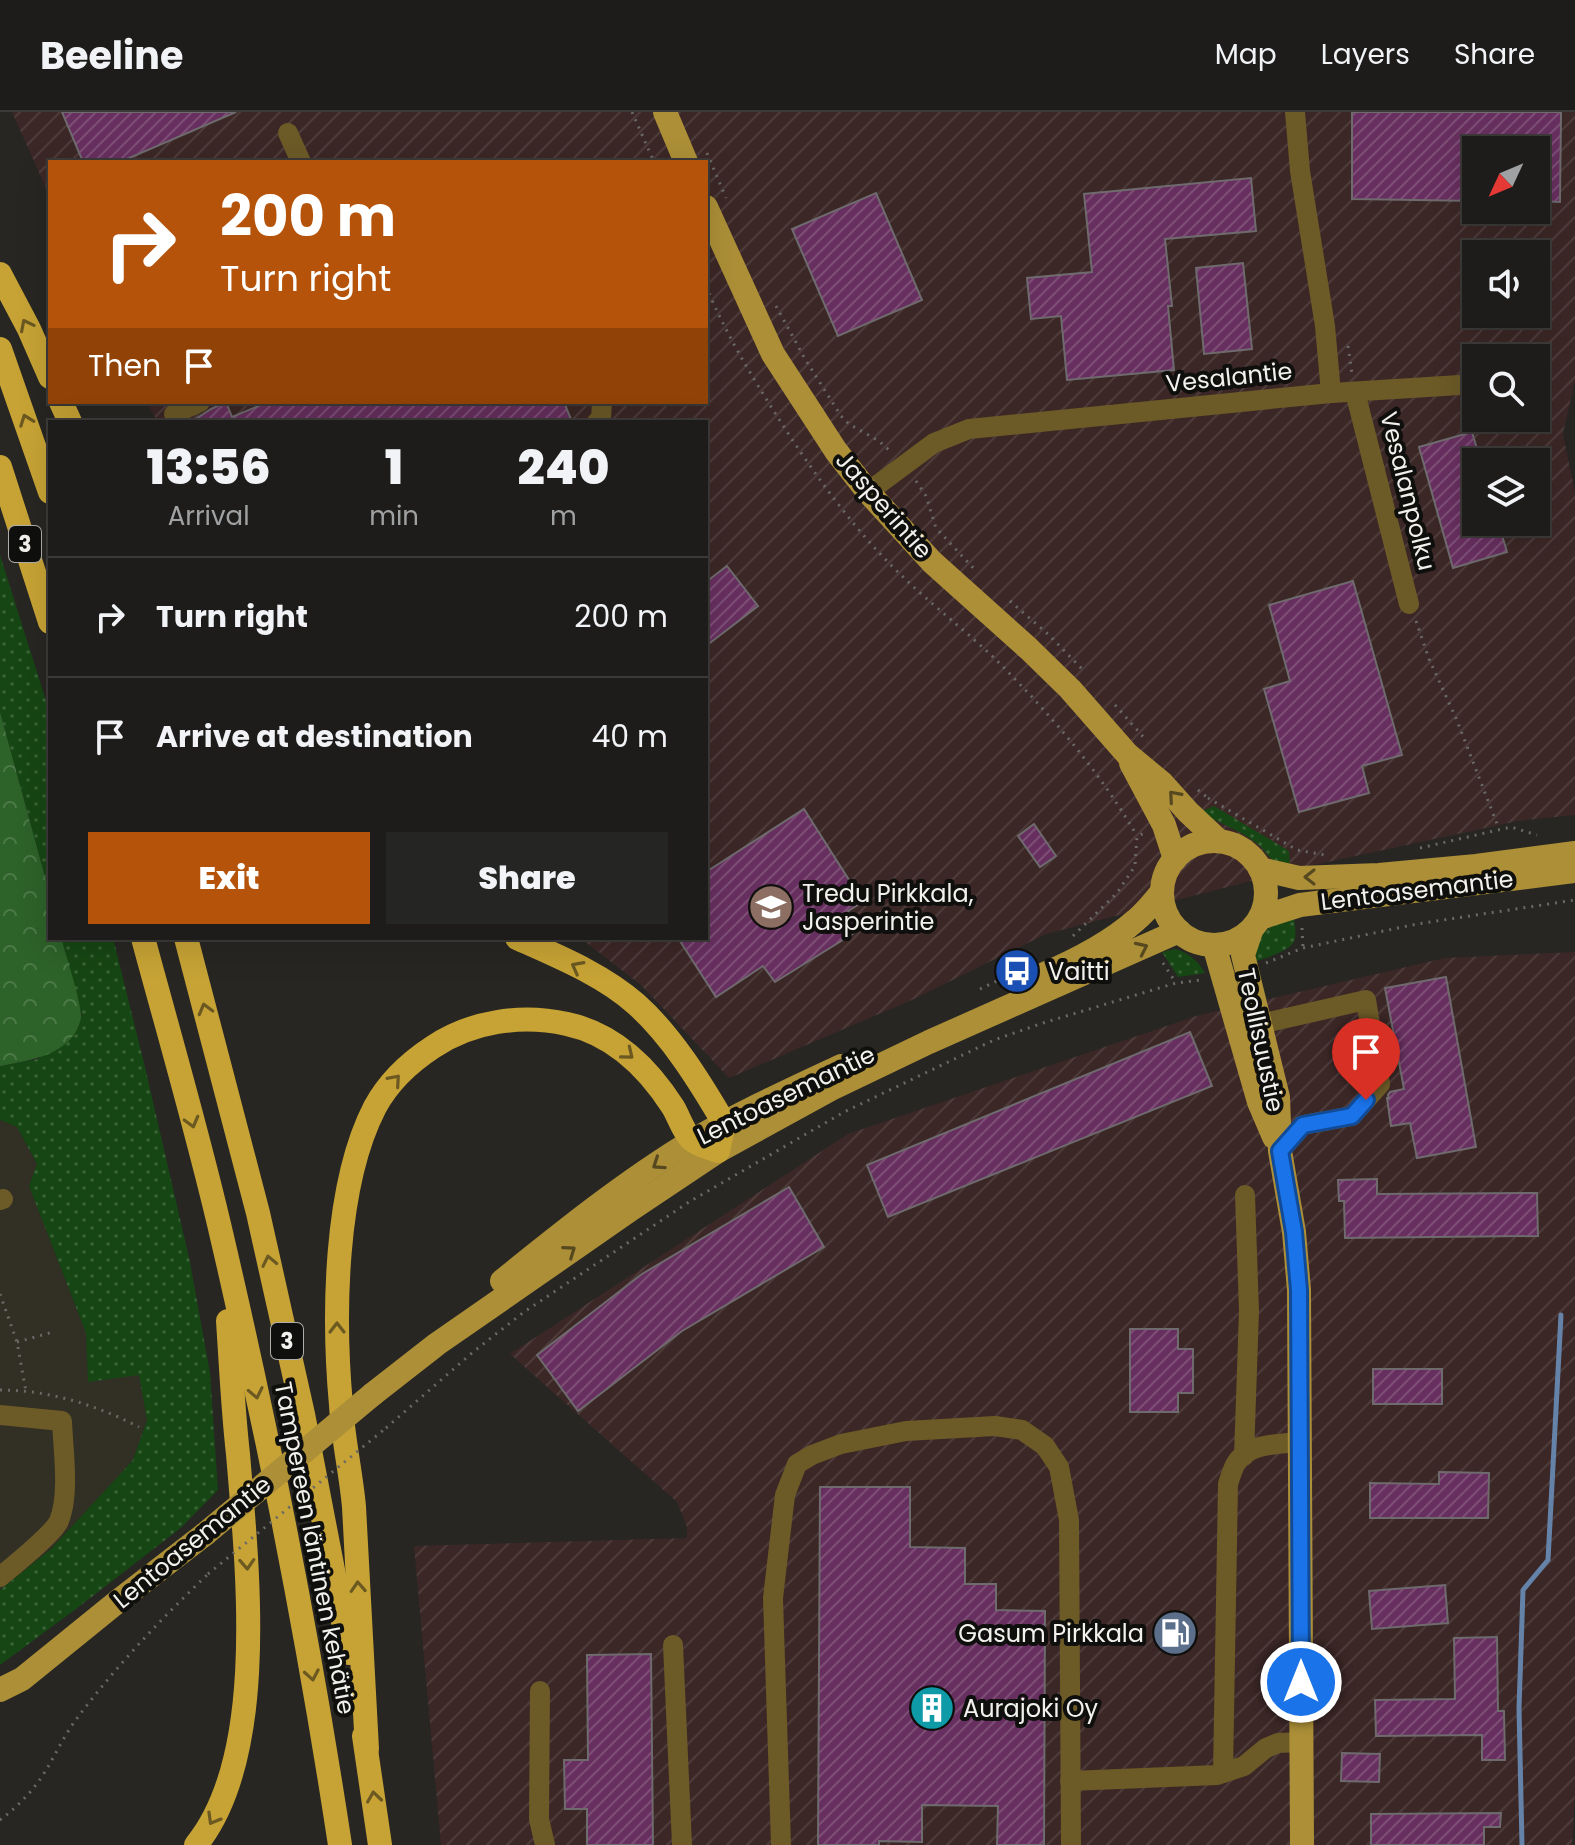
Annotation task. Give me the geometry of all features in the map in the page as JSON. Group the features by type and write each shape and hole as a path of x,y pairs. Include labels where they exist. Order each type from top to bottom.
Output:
{"highway":[{"path":"0,274 48,372"},
{"name":"3","path":"0,349 48,486"},
{"name":"3","path":"0,467 48,616"},
{"name":"Tampereen läntinen kehätie","path":"144,940 221,1235 289,1550 340,1845"},
{"name":"Tampereen läntinen kehätie","path":"187,940 258,1213 324,1522 367,1749 380,1845"},
{"path":"367,1749 354,1504 341,1409 337,1306 352,1169 362,1136 376,1106 408,1066 448,1037 473,1026 496,1022 547,1020 595,1033 636,1060 656,1082 692,1141 718,1151 724,1123 671,1042 636,1004 608,983 521,940"},
{"path":"196,1845 214,1819 228,1783 239,1740 246,1688 247,1567 221,1235"}],"main road":[{"path":"665,112 685,160"},
{"name":"Jasperintie","path":"708,211 773,354 836,451 868,492 932,562 1029,649 1070,689 1127,754 1162,783 1219,841"},
{"name":"Jasperintie","path":"1127,754 1164,825 1175,859"},
{"path":"1219,841 1239,847 1260,869 1266,884 1266,901 1255,924 1240,939 1227,944 1201,944 1189,939 1170,920 1164,907 1164,880 1175,859 1188,848 1203,842 1219,841"},
{"name":"Lentoasemantie","path":"1260,869 1299,878 1379,875 1565,854"},
{"name":"Lentoasemantie","path":"1255,924 1300,905 1575,871"},
{"name":"Lentoasemantie","path":"437,1344 501,1282 585,1214 692,1141 822,1075 1063,966 1105,943 1137,920 1162,892"},
{"name":"Teollisuustie","path":"1255,924 1235,972 1259,1102 1280,1151"},
{"name":"Lentoasemantie","path":"0,1711 11,1685 205,1534 437,1344 718,1151 831,1089 929,1042 1179,931"},
{"name":"Teollisuustie","path":"1214,945 1235,972 1260,1024 1278,1097 1280,1151 1294,1232 1299,1290 1302,1845"}],"street":[{"path":"1295,112 1300,171 1325,326 1331,393"},
{"path":"288,133 300,160"},
{"name":"Vesalantie","path":"868,492 934,443 969,429 1331,393 1462,385"},
{"name":"Vesalanpolku","path":"1355,392 1409,604"},
{"path":"177,420 174,414 196,404"},
{"path":"1260,1024 1366,1000 1380,1084 1352,1116 1303,1125 1280,1151"},
{"path":"1244,1456 1249,1311 1245,1195"},
{"path":"0,1415 62,1421 65,1487 58,1523 0,1577"},
{"path":"781,1845 773,1598 785,1495 797,1464 841,1444 906,1431 995,1426 1022,1430 1045,1446 1059,1467 1069,1520 1071,1845"},
{"path":"1223,1773 1228,1484 1236,1462 1252,1449 1300,1442"},
{"path":"673,1645 682,1845"},
{"path":"540,1691 539,1819 545,1845"},
{"path":"1070,1781 1217,1775 1244,1766 1266,1748 1278,1743 1302,1742"}],"path":[{"path":"632,112 653,160"},
{"path":"1409,604 1499,829"},
{"path":"1188,812 1208,798 1297,850 1328,855"},
{"path":"1067,941 1117,893 1135,866 1137,836 1164,825"},
{"path":"1421,848 1511,827 1539,836 1565,854"},
{"path":"0,1820 24,1799 42,1776 71,1727 130,1652 208,1574 524,1312 689,1202 844,1112 994,1040 1043,1023 1176,983 1235,972 1303,948 1417,924 1575,900"},
{"path":"980,989 1027,967"},
{"path":"0,1294 17,1342 26,1392"},
{"path":"17,1342 53,1332"},
{"path":"0,1385 1,1390 62,1396 139,1427"}],"shaded area":[{"name":"Vaitti","path":"12,112 1575,112 1575,380 1563,434 1575,493 1575,815 1518,821 1309,866 1046,934 914,999 729,1078 641,985 583,940 708,940 708,420 157,420 147,404 708,404 708,160 48,160 48,193"},
{"path":"1575,952 1575,1792 1572,1845 441,1845 414,1546 687,1538 687,1527 677,1502 510,1354 848,1134 1196,1016 1445,958"},
{"path":"0,1120 17,1127 37,1164 29,1186 86,1333 88,1381 139,1374 147,1420 133,1460 51,1549 0,1590"}],"green space":[{"path":"0,555 48,707 48,888 0,712"},
{"path":"0,712 48,888 48,940 62,940 81,1018 69,1040 60,1048 37,1058 0,1066"},
{"path":"1214,806 1289,851 1290,867 1273,861 1245,835 1202,811"},
{"path":"1294,916 1296,934 1293,943 1281,952 1256,961 1258,942 1265,931"},
{"path":"62,940 113,940 190,1262 210,1373 218,1490 182,1527 0,1665 0,1590 51,1549 133,1460 147,1420 139,1375 88,1382 86,1333 29,1186 37,1164 17,1127 0,1120 0,1066 38,1059 82,1016"},
{"path":"1176,949 1193,958 1205,973 1178,977 1162,952"}],"building":[{"path":"62,112 236,112 125,160 82,160"},
{"path":"1352,112 1561,112 1560,202 1550,202 1550,136 1462,136 1462,201 1352,199"},
{"path":"1251,178 1256,231 1165,239 1174,370 1067,380 1061,316 1031,319 1027,278 1092,272 1084,194"},
{"path":"876,193 922,300 838,336 792,229"},
{"path":"1243,263 1252,349 1204,354 1196,268"},
{"path":"227,404 232,417 263,404 565,404 571,420 194,420 211,409"},
{"path":"1472,432 1477,448 1462,448 1462,536 1502,536 1507,552 1453,568 1419,447"},
{"path":"727,566 758,606 708,644 708,580"},
{"path":"1353,581 1402,755 1362,766 1369,793 1299,812 1264,689 1290,681 1269,605"},
{"path":"804,809 863,902 848,911 859,930 775,982 763,966 716,997 679,940 708,940 708,871"},
{"path":"1034,824 1056,856 1040,867 1018,836"},
{"path":"1446,977 1476,1147 1417,1158 1410,1123 1391,1126 1388,1095 1404,1089 1385,988"},
{"path":"1190,1032 1212,1086 888,1217 867,1165"},
{"path":"1377,1179 1377,1194 1537,1193 1538,1236 1345,1238 1344,1201 1339,1201 1338,1180"},
{"path":"789,1187 824,1247 682,1331 578,1411 537,1355 642,1274"},
{"path":"1130,1329 1178,1329 1178,1349 1193,1349 1193,1393 1178,1393 1178,1412 1130,1412"},
{"path":"1373,1369 1442,1369 1442,1404 1373,1404"},
{"path":"1439,1472 1489,1473 1488,1518 1370,1518 1370,1483 1439,1484"},
{"name":"Aurajoki Oy","path":"820,1487 910,1487 910,1547 965,1548 965,1584 996,1584 996,1610 1045,1611 1044,1845 997,1845 998,1806 922,1805 922,1842 818,1845"},
{"path":"1445,1585 1448,1623 1372,1629 1369,1591"},
{"path":"1497,1637 1498,1711 1504,1711 1505,1760 1482,1760 1482,1735 1376,1736 1375,1700 1455,1699 1454,1638"},
{"path":"651,1654 653,1845 587,1845 587,1809 565,1809 564,1760 588,1760 587,1655"},
{"path":"1342,1753 1380,1754 1379,1782 1341,1781"},
{"path":"1501,1813 1500,1827 1484,1827 1484,1845 1371,1845 1371,1814"}],"waterway":[{"path":"1522,1845 1519,1708 1523,1590 1548,1560 1561,1315"}],"place":[{"name":"Tredu Pirkkala, Jasperintie","path":"771,907"},
{"name":"Vaitti","path":"1017,971"},
{"name":"Gasum Pirkkala","path":"1175,1633"},
{"name":"Aurajoki Oy","path":"932,1708"}],"route":[{"path":"1301,1682 1299,1290 1294,1232 1280,1151 1303,1125 1352,1116 1366,1100"}]}
